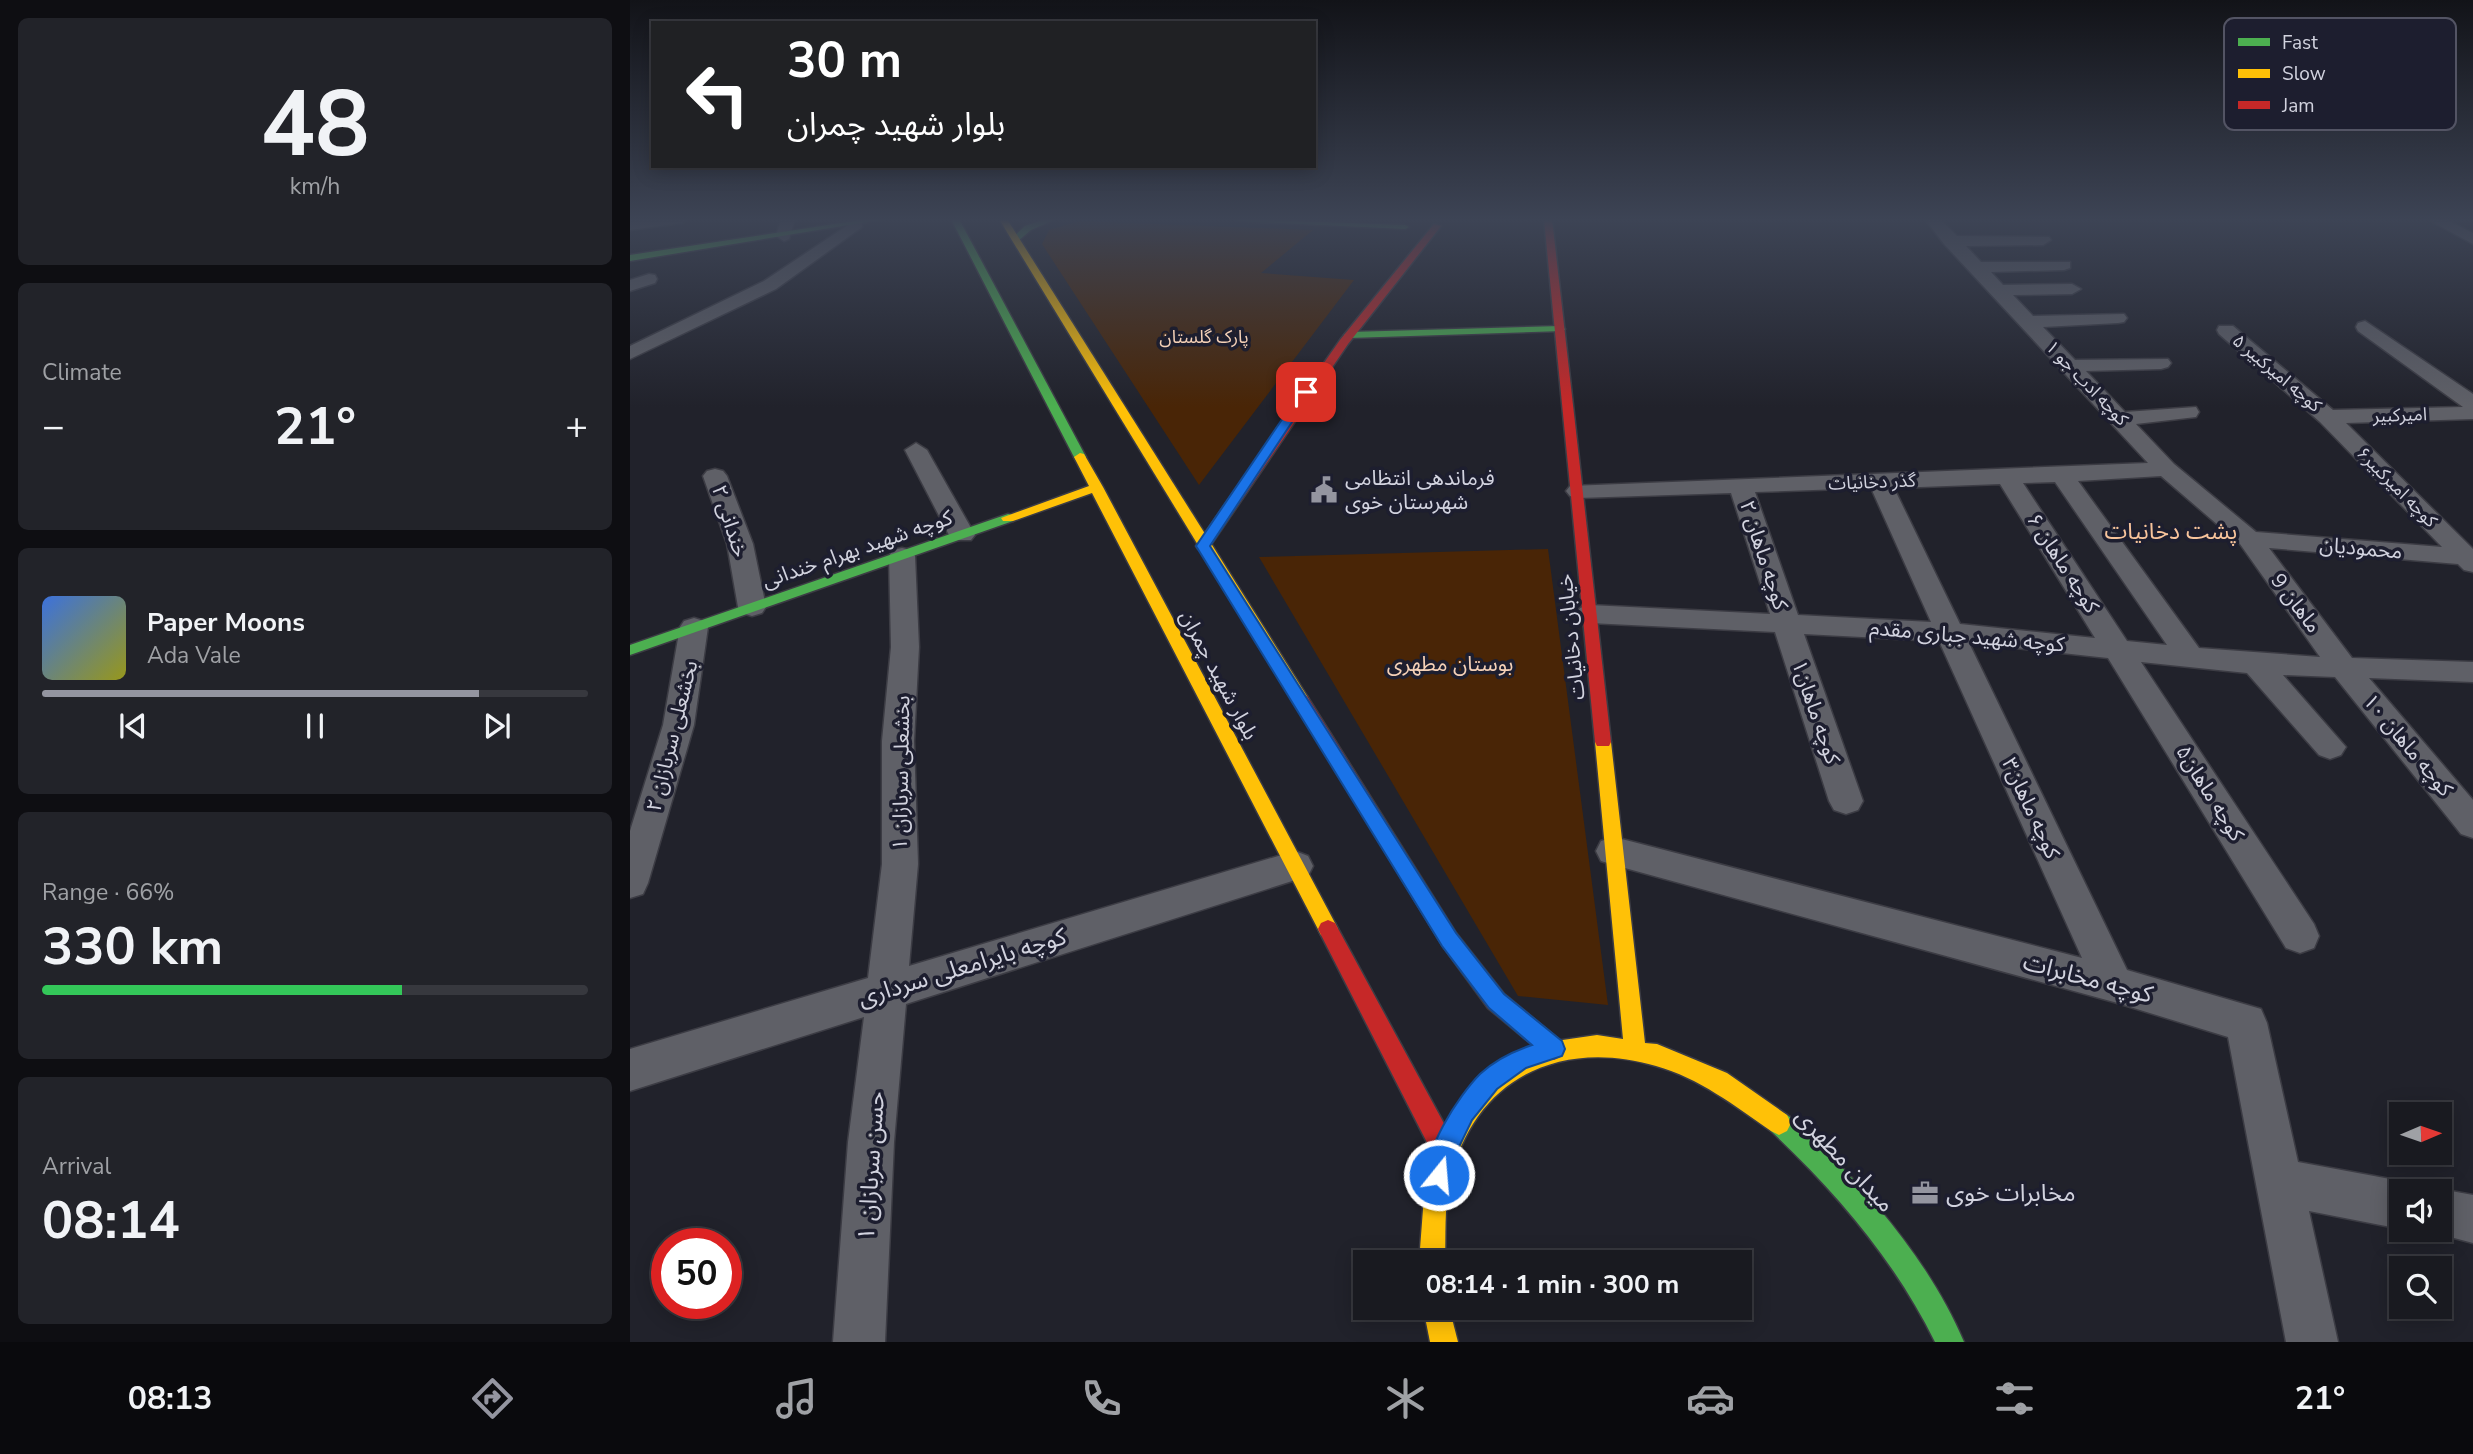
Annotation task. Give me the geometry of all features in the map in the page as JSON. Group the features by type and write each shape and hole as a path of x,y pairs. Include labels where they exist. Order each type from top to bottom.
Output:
{"main road":[{"name":"بلوار شهید چمران","path":"988,282 1445,1151"},
{"path":"1041,282 1449,939 1496,1001 1554,1049"},
{"path":"1203,546 1306,392 1389,282"},
{"name":"خیابان دخانیات","path":"1555,282 1635,1051"},
{"path":"1349,335 1560,330"},
{"name":"کوچه شهید بهرام خندانی","path":"630,650 1097,487"},
{"name":"میدان مطهری","path":"1432,1250 1433,1199 1445,1151 1464,1111 1489,1081 1520,1060 1554,1049 1593,1045 1635,1051 1681,1063 1727,1087 1773,1118 1821,1161 1866,1210 1894,1249 1950,1342"},
{"path":"1439,1320 1444,1342"}],"street":[{"path":"630,353 775,282"},
{"name":"کوچه ادب جو ۱","path":"1989,282 2166,469 2249,539"},
{"path":"1997,290 2072,289"},
{"path":"2027,322 2118,318"},
{"path":"2365,327 2473,404"},
{"name":"کوچه امیرکبیر ۵","path":"2226,330 2328,416"},
{"path":"2070,366 2161,363"},
{"path":"2120,419 2188,412"},
{"name":"امیرکبیر","path":"2328,416 2473,412"},
{"name":"کوچه امیرکبیر۶","path":"2328,416 2471,559"},
{"path":"916,450 962,535"},
{"name":"گذر دخانیات","path":"1578,491 2062,475 2166,469"},
{"path":"2062,475 2189,655"},
{"name":"خندانی ۲","path":"715,476 740,544 752,607"},
{"name":"کوچه ماهان ۶","path":"2007,476 2119,650"},
{"name":"کوچه ماهان۳","path":"1879,481 2115,984"},
{"name":"کوچه ماهان ۲","path":"1741,487 1786,623"},
{"name":"محمودیان","path":"2249,539 2471,559"},
{"name":"ماهان 9","path":"2249,539 2343,667"},
{"name":"بخشعلی سربازان ۱","path":"887,990 900,864 898,741 905,647 902,556"},
{"name":"کوچه شهید جباری مقدم","path":"1590,614 1948,632 2256,664 2462,672"},
{"name":"کوچه ماهان۱","path":"1786,623 1846,801"},
{"name":"بخشعلی سربازان ۲","path":"630,883 659,796 691,669 694,627"},
{"name":"کوچه ماهان۵","path":"2119,650 2300,936"},
{"path":"2256,664 2330,747"},
{"name":"کوچه ماهان ۱۰","path":"2343,667 2473,824"},
{"path":"2462,672 2473,695"},
{"name":"کوچه مخابرات","path":"1614,851 2115,984 2246,1024 2312,1342"},
{"name":"کوچه بایرامعلی سرداری","path":"630,1070 1295,866"},
{"name":"حسن سربازان ۱","path":"859,1342 871,1142 887,990"},
{"path":"2279,1182 2389,1203"},
{"path":"2452,1215 2473,1219"}],"green space":[{"name":"پارک گلستان","path":"1067,282 1353,282 1199,485"},
{"name":"بوستان مطهری","path":"1548,549 1608,1005 1518,996 1259,557"}],"traffic: fast":[{"path":"988,282 1080,457"},
{"path":"1349,335 1560,329"},
{"path":"630,650 1008,518"},
{"path":"1779,1123 1853,1197 1897,1252 1950,1342"}],"traffic: slow":[{"path":"1042,282 1301,700"},
{"path":"1080,457 1328,929"},
{"path":"1008,518 1097,487"},
{"path":"1603,742 1635,1050"},
{"path":"1433,1250 1437,1183 1460,1122 1496,1079 1542,1054 1597,1046 1657,1055 1719,1081 1779,1123"},
{"path":"1439,1320 1444,1342"}],"traffic: jam":[{"path":"1203,546 1344,342 1392,282"},
{"path":"1555,282 1603,742"},
{"path":"1301,700 1449,939 1496,1001 1554,1049"},
{"path":"1328,929 1445,1151"}],"place":[{"name":"فرماندهی انتظامی شهرستان خوی","path":"1324,490"},
{"name":"مخابرات خوی","path":"1925,1193"}],"district":[{"name":"پشت دخانیات","path":"2171,531"}],"route":[{"path":"1306,392 1203,546 1449,939 1496,1001 1554,1049 1520,1060 1489,1081 1464,1111 1445,1151 1439,1175"}]}
